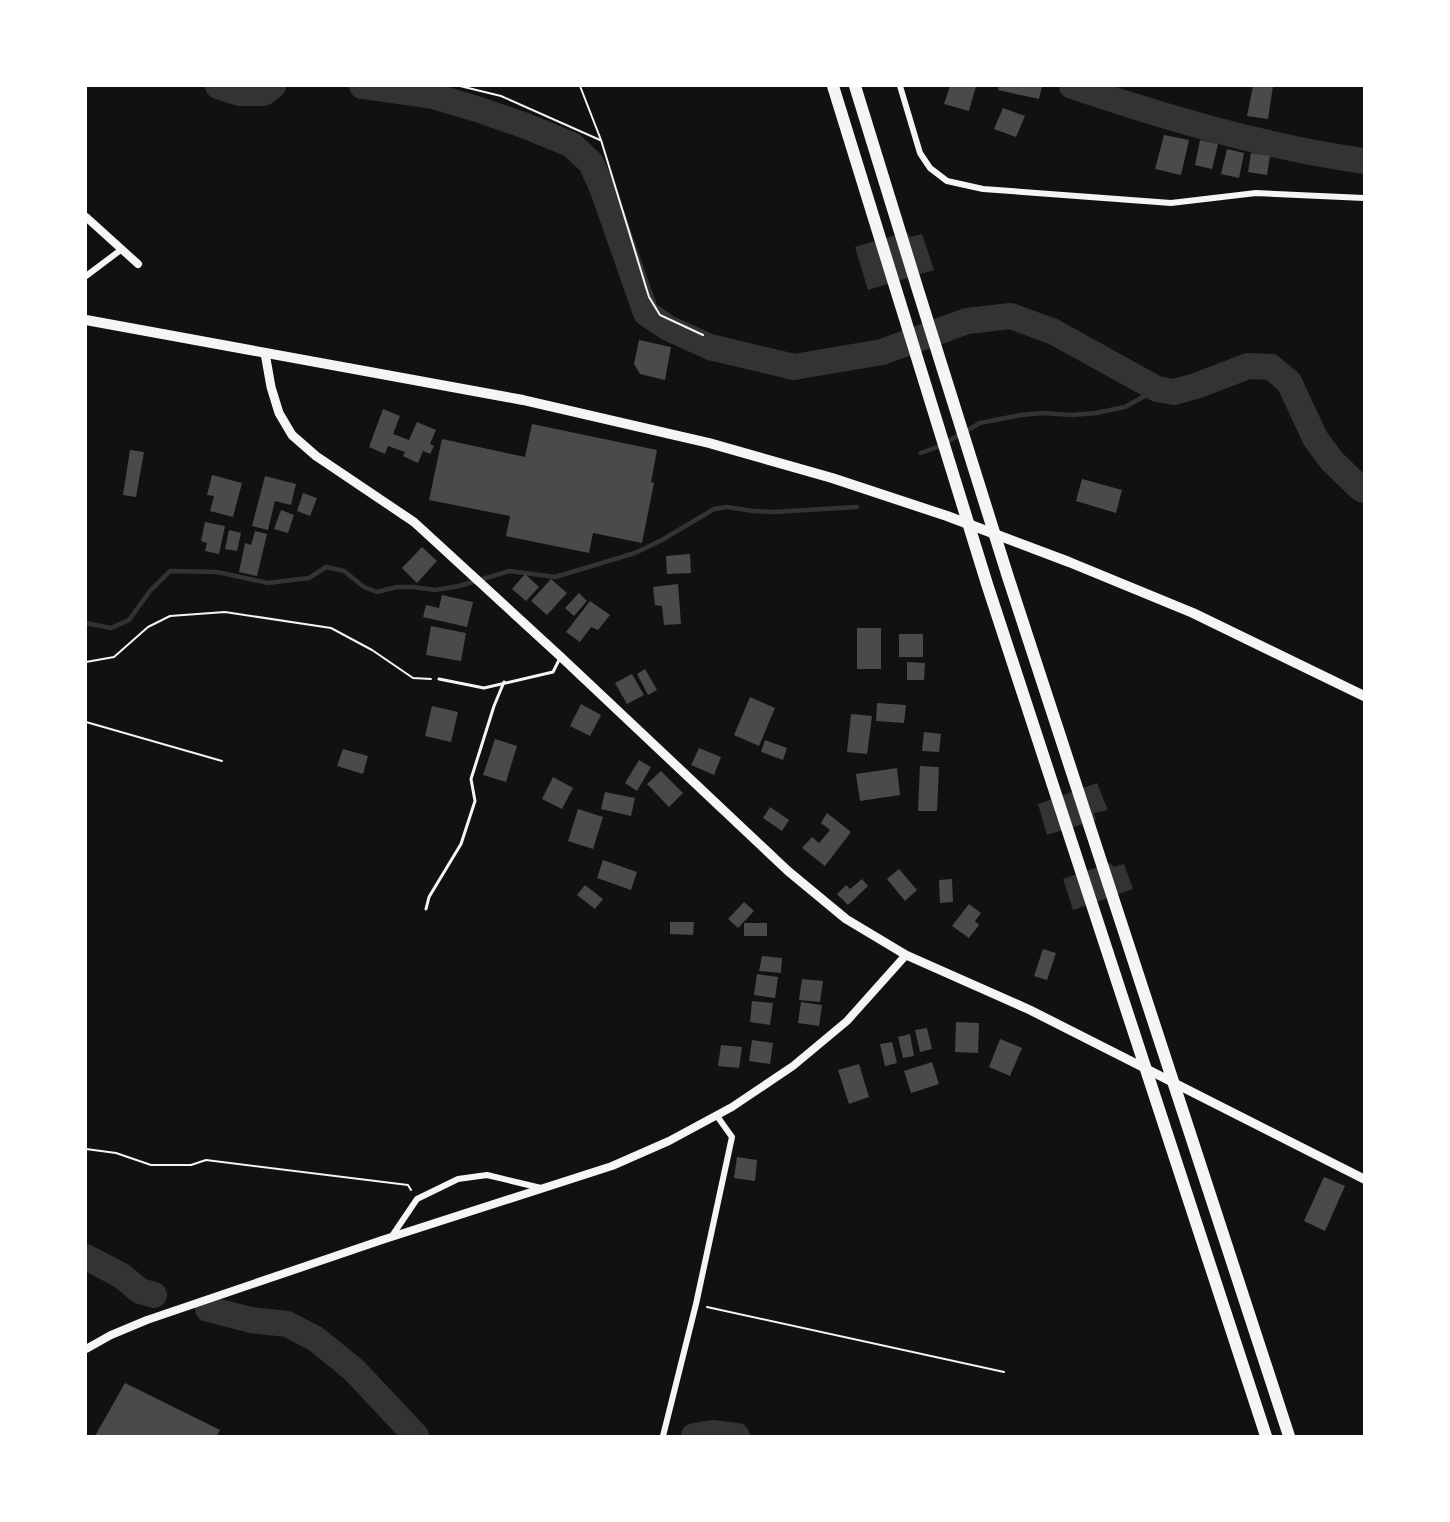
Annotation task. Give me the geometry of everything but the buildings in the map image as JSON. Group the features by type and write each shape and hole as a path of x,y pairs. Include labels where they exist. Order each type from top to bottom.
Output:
{"highway":[{"path":"833,86 987,584 1266,1437"},
{"path":"855,86 1008,577 1289,1437"},
{"path":"86,320 534,402 709,443 832,478 947,516 1069,562 1193,613 1365,696"}],"main road":[{"path":"265,353 271,387 279,413 292,435 316,456 414,522 788,871 846,920 906,955 1030,1010 1365,1179"}],"street":[{"path":"900,86 920,153 930,168 947,181 983,189 1171,203 1256,193 1365,198"},
{"path":"86,217 138,264"},
{"path":"86,276 122,249"},
{"path":"86,1349 111,1335 147,1320 612,1166 669,1141 732,1107 793,1066 847,1021 906,955"},
{"path":"664,1433 696,1304 732,1137 717,1116"},
{"path":"392,1237 417,1199 458,1179 488,1175 542,1189"}],"lane":[{"path":"439,679 483,688 553,672 561,657"},
{"path":"426,909 429,897 461,844 475,801 471,779 504,682"}],"path":[{"path":"460,86 501,96 600,140"},
{"path":"580,86 600,140 649,297 660,315 703,335"},
{"path":"86,662 114,657 148,627 170,616 225,612 331,628 372,650 413,678 439,679"},
{"path":"86,722 222,761"},
{"path":"86,1149 116,1153 151,1165 191,1165 206,1160 408,1185 417,1199"},
{"path":"696,1304 1004,1372"}],"shaded area":[{"path":"907,232 910,237 922,234 934,270 868,290 855,247"},
{"path":"1097,783 1108,810 1094,813 1096,820 1047,835 1038,804"},
{"path":"1110,863 1114,867 1124,864 1133,889 1073,910 1063,879"}],"waterway":[{"path":"218,86 240,93 264,93 273,86"},
{"path":"362,86 433,96 526,126 572,145 591,163 603,190 646,313 668,328 710,347 794,367 882,352 967,321 1011,316 1054,332 1157,389 1174,392 1248,366 1271,367 1289,382 1315,438 1332,461 1364,490"},
{"path":"1072,86 1253,140 1364,161"},
{"path":"921,453 940,446 980,423 1043,413 1072,415 1096,413 1125,407 1157,389"},
{"path":"86,623 111,628 129,620 150,591 170,571 217,572 268,583 309,578 326,567 344,571 364,587 377,592 397,587 435,590 459,586 510,571 555,577 635,553 714,509 727,507 774,512 857,507"},
{"path":"86,1257 122,1276 140,1291 154,1295"},
{"path":"208,1309 251,1320 287,1324 316,1339 354,1370 416,1436"},
{"path":"694,1436 712,1433 737,1436"}]}
